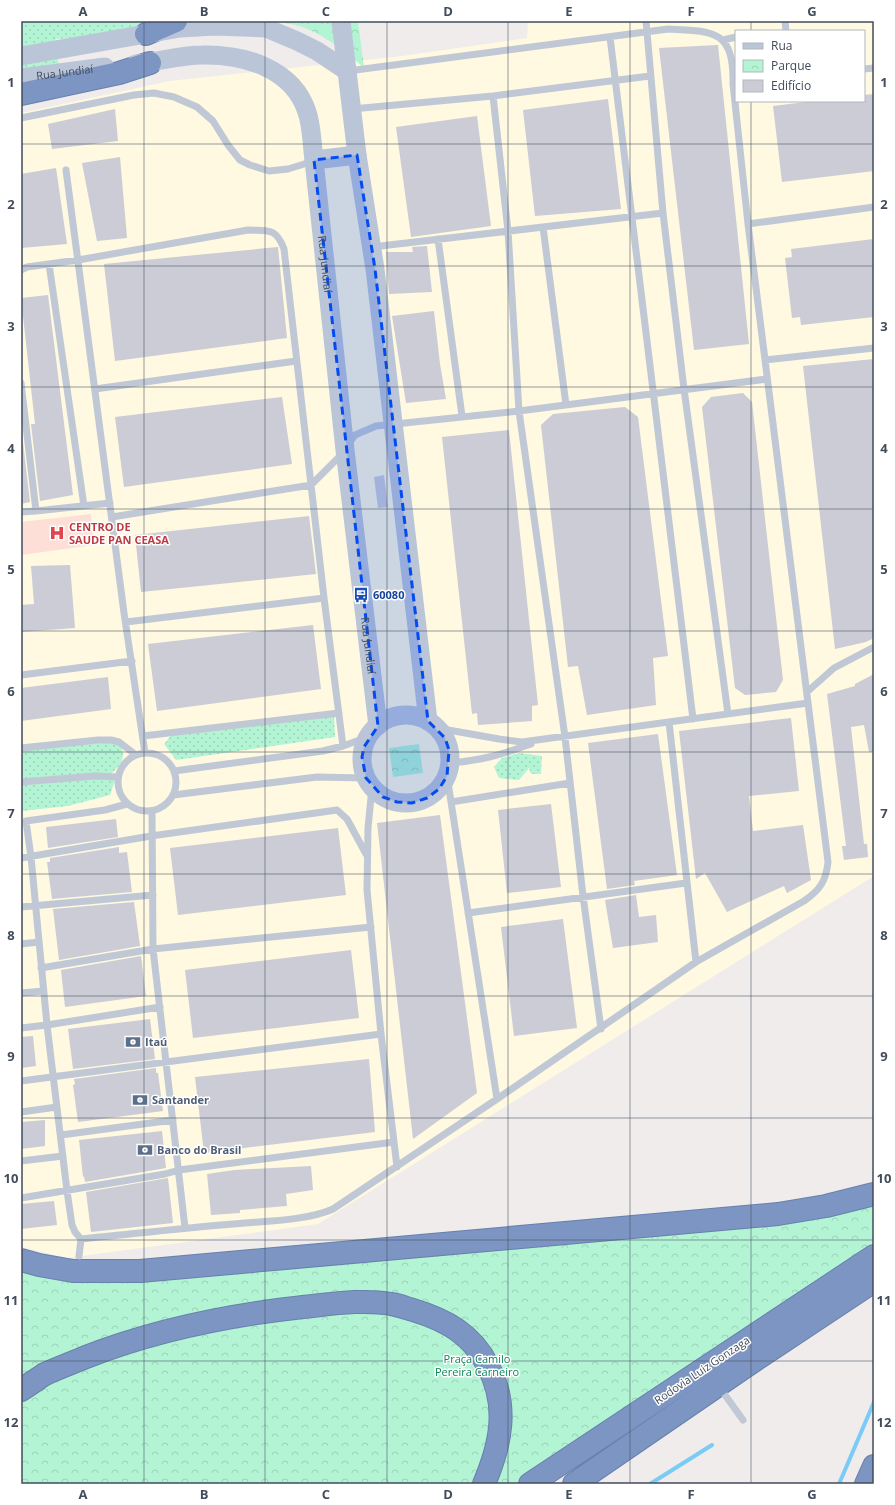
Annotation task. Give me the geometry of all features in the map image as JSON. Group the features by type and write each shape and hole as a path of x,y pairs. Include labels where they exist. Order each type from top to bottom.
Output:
{"highway":[{"path":"146,34 176,21"},
{"path":"21,94 119,73 150,63"},
{"path":"21,1260 73,1271 140,1271 778,1214 826,1206 874,1194"},
{"name":"Rodovia Luiz Gonzaga","path":"530,1484 874,1256"},
{"name":"Rodovia Luiz Gonzaga","path":"574,1484 718,1385 874,1281"},
{"path":"21,1390 44,1375 101,1351 182,1328 253,1314 319,1305 372,1302 393,1304 447,1322 466,1336 482,1353 495,1379 500,1396 502,1420 498,1446 484,1484"},
{"path":"866,1484 874,1466"}],"street":[{"path":"341,21 357,155 372,246 393,424 432,725"},
{"name":"Rua Jundiaí","path":"21,56 180,28 215,26 266,28 317,51 347,71"},
{"name":"Rua Jundiaí","path":"21,78 150,63 184,56 227,56 258,63 280,75 300,97 307,112 314,160 373,731"},
{"path":"314,160 357,155"},
{"path":"403,716 416,717 432,725 445,738 449,750 448,770 439,789 427,798 412,803 397,802 383,797 369,783 363,768 362,757 364,747 373,731 390,719 403,716"}],"lane":[{"path":"646,21 663,213 684,390 728,714"},
{"path":"347,71 668,29 711,32 723,40 731,53 735,84"},
{"path":"610,37 694,719"},
{"path":"723,40 735,37"},
{"path":"352,109 493,96 650,76"},
{"path":"21,118 134,95 154,93 174,96 197,107 214,121 240,160 250,165 269,170 288,169 314,160"},
{"path":"493,96 508,231 519,411 565,737 601,1028"},
{"path":"82,1239 293,1218 325,1213 397,1167 696,962 804,901 816,893 823,882 827,871 828,862 748,224 737,102"},
{"path":"66,170 126,622 145,753"},
{"path":"748,224 874,207"},
{"path":"372,246 663,213"},
{"path":"543,227 566,405"},
{"path":"21,270 248,230 270,231 279,238 284,249 324,598 343,746"},
{"path":"438,239 462,416"},
{"path":"49,264 84,506"},
{"path":"765,360 874,348"},
{"path":"95,389 296,361"},
{"path":"112,517 311,485 345,450 355,435 376,426 519,411 768,379"},
{"path":"21,383 36,511"},
{"path":"21,512 110,503"},
{"path":"126,622 324,598"},
{"path":"807,692 834,668 874,647"},
{"path":"21,675 132,662"},
{"path":"432,725 499,739 522,742 808,703"},
{"path":"143,736 339,713"},
{"path":"669,722 696,962"},
{"path":"174,772 323,751 343,746 373,731"},
{"path":"21,748 111,740 119,742 136,755"},
{"path":"497,1099 451,802 448,770 497,756 540,740"},
{"path":"145,753 155,754 164,758 171,765 176,782 173,794 164,806 152,811 136,809 127,804 121,796 118,787 118,777 121,768 127,760 136,755 145,753"},
{"path":"21,782 95,776 118,777"},
{"path":"173,794 317,777 369,783 367,890 372,927 381,1034 397,1167"},
{"path":"451,802 570,782"},
{"path":"82,1239 75,1232 72,1225 67,1191 61,1135 52,1077 31,858 23,821 105,810 127,804"},
{"path":"21,858 31,858 151,836 337,810 347,818 367,856"},
{"path":"152,811 153,949 185,1228"},
{"path":"468,913 686,883"},
{"path":"21,907 152,895"},
{"path":"41,968 153,949 372,927"},
{"path":"21,944 39,942"},
{"path":"21,993 43,991"},
{"path":"21,1028 160,1007"},
{"path":"21,1081 381,1034"},
{"path":"21,1112 57,1107"},
{"path":"61,1135 173,1120"},
{"path":"21,1198 165,1174 179,1170 394,1142"},
{"path":"21,1161 63,1156"},
{"path":"79,1256 82,1239"},
{"path":"718,1385 743,1420"}],"highlighted area":[{"path":"357,155 375,269 428,721 445,738 449,750 447,776 439,789 427,798 412,803 397,802 383,797 366,778 362,757 364,747 378,726 314,160"}],"shaded area":[{"path":"528,21 874,21 874,876 318,1224 67,1258 21,1247 21,113 169,81 402,56 527,38"},
{"name":"CENTRO DE SAUDE PAN CEASA","path":"91,514 94,545 21,555 21,522"}],"green space":[{"path":"21,21 179,21 78,38 55,39 62,86 21,100"},
{"path":"272,21 358,21 364,68 351,56 321,36 305,28"},
{"path":"334,716 335,737 176,760 164,744 174,732"},
{"path":"119,742 123,752 122,760 111,774 21,780 21,748"},
{"path":"419,744 423,773 393,777 389,748"},
{"path":"519,753 542,756 541,774 531,774 529,768 519,780 499,778 494,767 502,758"},
{"path":"116,777 110,795 68,806 21,811 21,784"},
{"name":"Praça Camilo Pereira Carneiro","path":"874,1199 874,1242 514,1484 21,1484 21,1266 40,1271"}],"building":[{"path":"718,45 749,344 694,350 659,48"},
{"path":"874,94 874,171 782,182 773,106 806,102 865,102 865,95"},
{"path":"608,99 621,209 535,216 523,110"},
{"path":"115,109 118,141 52,149 48,124"},
{"path":"477,116 491,226 411,237 396,127"},
{"path":"120,157 127,238 97,241 82,163"},
{"path":"56,168 67,244 21,248 21,174"},
{"path":"874,239 874,317 801,325 800,317 792,318 785,258 792,257 791,249"},
{"path":"427,246 432,292 389,294 386,252 413,252 412,247"},
{"path":"278,247 287,338 115,361 104,264"},
{"path":"48,295 73,495 40,501 31,424 35,424 21,298"},
{"path":"434,311 440,364 446,399 406,403 392,316"},
{"path":"874,359 874,638 866,642 835,649 803,366"},
{"path":"743,393 752,402 783,680 776,692 745,695 735,688 702,407 711,397"},
{"path":"282,397 292,464 124,487 115,417"},
{"path":"625,407 638,417 668,656 653,658 656,705 587,715 578,666 568,667 541,425 553,414"},
{"path":"21,426 30,502 21,504"},
{"path":"509,430 538,705 532,706 532,721 478,725 477,713 472,714 442,437"},
{"path":"384,475 388,507 378,508 374,477"},
{"path":"309,516 316,574 141,592 135,535"},
{"path":"70,565 75,628 21,632 21,605 34,604 31,566"},
{"path":"313,625 321,689 157,711 148,644"},
{"path":"874,674 874,752 869,752 864,725 851,727 864,844 867,844 868,857 844,860 842,846 846,846 827,694 855,686 855,684"},
{"path":"108,677 111,709 21,721 21,688"},
{"path":"791,718 799,791 749,796 753,831 803,825 811,880 787,893 784,886 727,912 705,873 696,879 679,731"},
{"path":"658,734 677,875 634,881 635,885 607,889 588,743"},
{"path":"551,804 561,887 507,893 498,810"},
{"path":"440,815 477,1093 413,1139 377,823"},
{"path":"116,819 118,837 48,848 46,827"},
{"path":"338,828 346,895 178,915 170,848"},
{"path":"119,847 119,853 127,852 132,892 52,899 47,862 50,862 50,858"},
{"path":"636,895 639,917 656,915 658,942 613,948 605,900"},
{"path":"134,902 140,946 59,960 53,909"},
{"path":"563,919 577,1028 514,1036 501,927"},
{"path":"351,950 359,1018 193,1038 185,970"},
{"path":"141,956 146,996 65,1007 61,970"},
{"path":"150,1019 155,1059 73,1069 68,1029"},
{"path":"33,1036 36,1066 21,1068 21,1037"},
{"path":"369,1059 375,1132 204,1153 195,1077"},
{"path":"156,1068 163,1111 78,1122 73,1085 75,1084 74,1079"},
{"path":"45,1120 45,1146 21,1149 21,1122"},
{"path":"162,1131 166,1168 85,1182 84,1176 83,1177 79,1140"},
{"path":"311,1166 313,1190 286,1194 287,1206 240,1210 240,1213 211,1215 207,1174 234,1170"},
{"path":"168,1178 173,1223 91,1232 86,1192"},
{"path":"54,1201 57,1225 21,1229 21,1204"}],"waterway":[{"path":"839,1484 874,1402"},
{"path":"650,1484 712,1445"}],"place":[{"name":"CENTRO DE SAUDE PAN CEASA","path":"57,533"},
{"name":"60080","path":"361,595"},
{"name":"Itaú","path":"133,1042"},
{"name":"Santander","path":"140,1100"},
{"name":"Banco do Brasil","path":"145,1150"}]}
